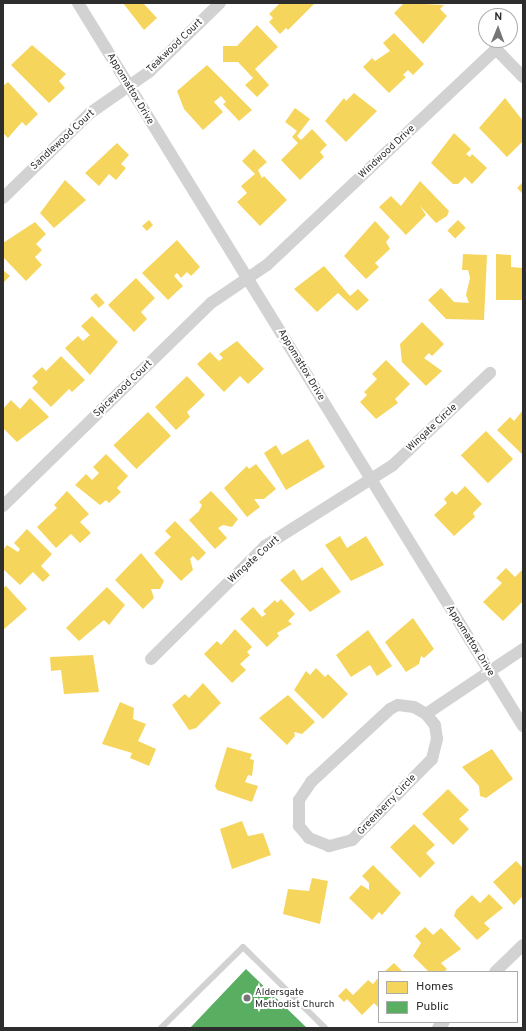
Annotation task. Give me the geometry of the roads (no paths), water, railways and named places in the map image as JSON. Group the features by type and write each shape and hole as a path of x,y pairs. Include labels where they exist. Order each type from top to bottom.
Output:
{"street":[{"name":"Appomattox Drive","path":"78,3 126,86 248,279 523,726"},
{"name":"Teakwood Court","path":"126,86 149,72 220,3"},
{"name":"Windwood Drive","path":"248,279 267,266 496,49 523,76"},
{"name":"Sandlewood Court","path":"3,198 90,113 126,86"},
{"name":"Spicewood Court","path":"3,506 211,303 248,279"},
{"name":"Wingate Circle","path":"371,481 490,373"},
{"name":"Wingate Court","path":"151,659 265,546 371,481"},
{"path":"426,714 490,673 523,649"},
{"name":"Greenberry Circle","path":"398,705 414,707 426,714 435,725 437,739 432,759 352,840 329,846 309,838 299,826 297,813 299,800 311,782 390,709 398,705"},
{"path":"496,971 523,944"}],"lane":[{"path":"161,1028 244,948 325,1028"}],"place":[{"name":"Aldersgate Methodist Church","path":"247,998"}]}
